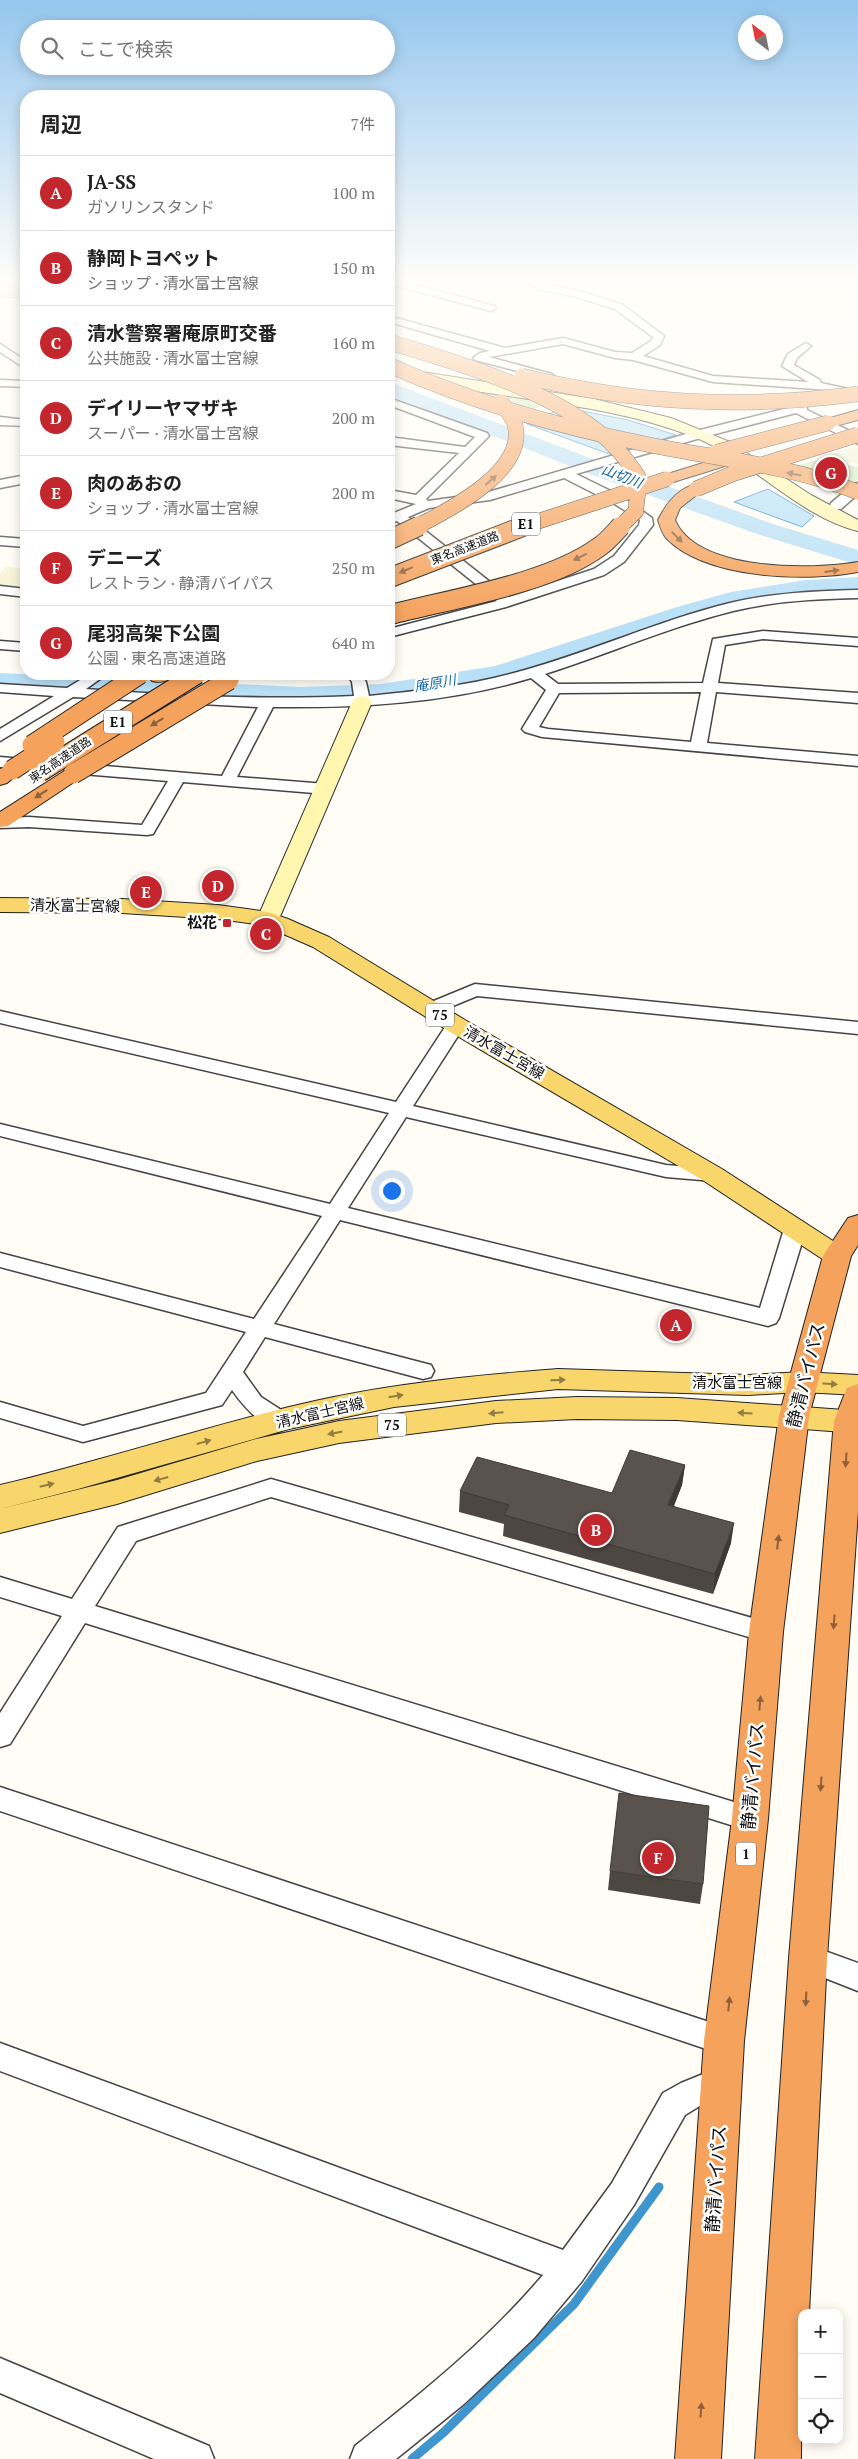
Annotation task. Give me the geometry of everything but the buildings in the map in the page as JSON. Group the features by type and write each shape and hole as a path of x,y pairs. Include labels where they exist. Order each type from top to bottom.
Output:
{"highway":[{"path":"451,393 548,424 794,474 858,492"},
{"path":"395,537 453,506 486,485 514,453 517,440 515,423 503,404 490,393"},
{"path":"395,613 513,583 558,567 600,547 621,531 637,509 640,500 641,484 636,469 626,454 603,433 576,416 527,393"},
{"path":"602,393 646,399 747,404 849,393"},
{"name":"東名高速道路","path":"395,576 716,452 858,415"},
{"path":"855,433 712,481 679,499 669,510 668,526 676,538 699,554 726,563 771,572 795,573 822,572 858,567"},
{"name":"東名高速道路","path":"395,562 480,527 659,475 855,433"},
{"name":"東名高速道路","path":"4,770 144,680"},
{"name":"東名高速道路","path":"2,815 40,772 187,680"},
{"path":"2,815 230,680"},
{"name":"静清バイパス","path":"698,2459 724,2041 750,1819 766,1632 794,1416 837,1256 858,1224"},
{"path":"778,2459 808,1958 855,1413"}],"main road":[{"name":"清水富士宮線","path":"0,905 122,906 218,912 268,919 321,942 456,1025 713,1175 837,1256"},
{"name":"清水富士宮線","path":"0,1496 78,1478 281,1421 394,1396 558,1379 748,1385 802,1382 858,1385"},
{"name":"清水富士宮線","path":"0,1521 117,1492 256,1450 348,1431 496,1412 577,1408 677,1409 794,1416 855,1413"}],"street":[{"path":"533,393 614,408 700,434 736,451 813,504 858,526"},
{"path":"627,393 670,397 761,398 789,404 855,433"},
{"path":"395,495 422,502 486,498 700,434 853,393"},
{"path":"395,403 483,436 422,502 395,517"},
{"path":"395,415 405,407"},
{"path":"0,420 20,422"},
{"path":"395,441 468,451"},
{"path":"395,631 508,602 599,572 619,559 646,524 646,518 570,472"},
{"path":"0,484 20,480"},
{"path":"836,506 858,487"},
{"path":"395,519 508,602"},
{"path":"0,541 20,543"},
{"path":"0,590 20,592"},
{"path":"0,688 268,702 359,689 487,684 535,673 733,607 774,600 858,594"},
{"path":"698,748 718,642 763,634 858,642"},
{"path":"0,645 20,647"},
{"path":"535,673 554,689 711,687 858,698"},
{"path":"0,736 90,680"},
{"path":"268,919 326,789 359,689"},
{"path":"554,689 530,729 547,734 858,761"},
{"path":"227,781 268,702"},
{"path":"4,770 178,777 326,789"},
{"path":"2,815 29,822 147,830 178,777"},
{"path":"431,1009 475,990 858,1028"},
{"path":"0,1017 401,1108 666,1171 713,1175"},
{"path":"0,1410 83,1434 214,1399 456,1025"},
{"path":"0,1130 768,1318 795,1228"},
{"path":"0,1260 260,1330 423,1371"},
{"path":"231,1372 253,1403 281,1421"},
{"path":"0,1736 80,1612 127,1534 271,1488 766,1632"},
{"path":"0,1587 750,1819"},
{"path":"0,1799 724,2041"},
{"path":"808,1958 858,1977"},
{"path":"0,2057 570,2269"},
{"path":"368,2459 452,2392 515,2332 570,2269 623,2194 674,2104 692,2093 723,2081"},
{"path":"0,2375 196,2459"}],"shaded area":[{"path":"858,446 858,464 825,457 828,455"},
{"path":"6,567 20,568 20,589 0,587 0,574"}],"green space":[{"path":"464,393 490,393 552,401 518,417"},
{"path":"820,459 858,467 858,479 838,497 823,484 793,467"}],"water":[{"path":"567,408 628,420 676,435 612,455 527,424 526,421"},
{"path":"768,489 814,516 802,527 734,502"}],"waterway":[{"name":"山切川","path":"401,393 603,471 765,529 858,558"},
{"name":"庵原川","path":"0,681 301,695 381,692 499,673 686,612 731,600 806,588 858,585"},
{"path":"412,2459 444,2432 574,2304 659,2187"}],"place":[{"name":"尾羽高架下公園","path":"831,473"},
{"name":"デイリーヤマザキ","path":"218,886"},
{"name":"肉のあおの","path":"146,892"},
{"name":"松花","path":"227,923"},
{"name":"清水警察署庵原町交番","path":"266,934"},
{"name":"JA-SS","path":"676,1325"},
{"name":"静岡トヨペット","path":"596,1530"},
{"name":"デニーズ","path":"658,1858"}]}
